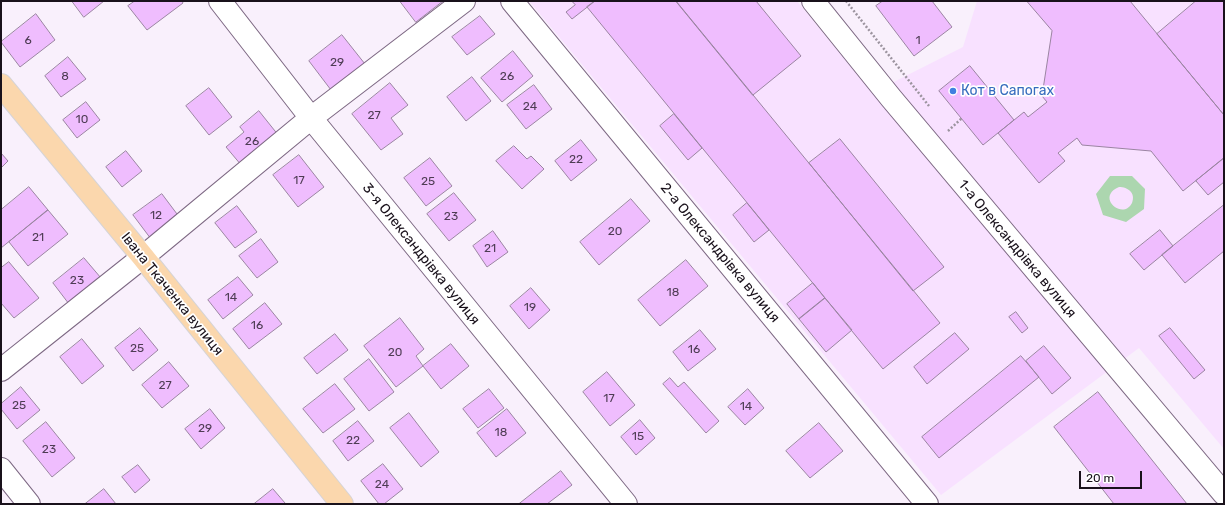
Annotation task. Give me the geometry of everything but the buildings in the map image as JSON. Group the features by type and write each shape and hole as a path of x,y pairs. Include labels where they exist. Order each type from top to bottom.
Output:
{"main road":[{"name":"Івана Ткаченка вулиця","path":"1,85 143,257 342,504"}],"street":[{"name":"3-я Олександрівка вулиця","path":"220,1 311,118 626,504"},
{"path":"1,370 143,257 311,118 464,1"},
{"name":"2-а Олександрівка вулиця","path":"512,1 926,504"},
{"name":"1-а Олександрівка вулиця","path":"813,1 891,98 1224,494"},
{"path":"1,469 29,504"}],"path":[{"path":"846,1 930,107"},
{"path":"944,126 949,132 962,118"}],"shaded area":[{"path":"529,1 797,1 872,93 963,47 977,1 1224,1 1224,449 1139,348 941,495"}],"green space":[{"path":"1110,176 1132,176 1145,189 1144,209 1126,222 1103,215 1096,194","holes":["1119,187 1128,189 1133,196 1132,203 1128,208 1123,210 1113,206 1110,201 1112,191"]}],"place":[{"name":"Кот в Сапогах","path":"953,91"}]}
